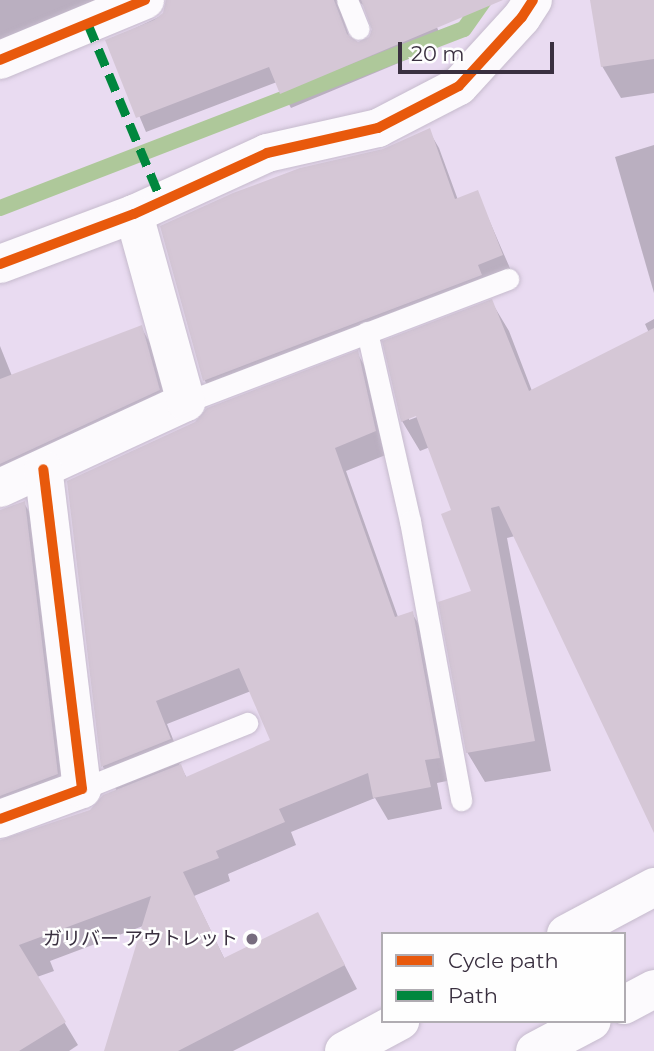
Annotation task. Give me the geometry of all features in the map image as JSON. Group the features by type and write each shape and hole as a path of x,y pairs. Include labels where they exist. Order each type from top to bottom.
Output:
{"main road":[{"path":"0,60 145,0"},
{"path":"0,264 134,214 267,153 378,128 459,86 522,18 533,0"},
{"path":"0,488 186,402 134,214"},
{"path":"0,819 82,789 43,469"},
{"path":"570,932 654,887"},
{"path":"626,1004 654,989"},
{"path":"344,1051 396,1023"},
{"path":"535,1051 588,1023"}],"lane":[{"path":"347,0 359,29"},
{"path":"186,402 508,279"},
{"path":"367,332 411,520 461,800"},
{"path":"82,789 247,723"}],"building":[{"path":"166,0 334,0 347,34 358,42 369,37 372,30 361,0 503,0 280,94 269,67 136,118 105,40 154,20 163,13"},
{"path":"590,0 654,0 654,59 601,67"},
{"path":"430,128 455,199 478,190 503,255 478,265 482,275 203,381 160,226 233,193 300,168 383,149"},
{"path":"492,299 529,391 654,328 654,833 499,506 491,508 535,741 466,753 438,602 471,591 441,514 451,510 416,416 401,422 382,341"},
{"path":"142,325 160,390 0,464 0,379"},
{"path":"358,350 376,431 335,448 395,617 413,611 440,758 425,760 431,787 373,798 368,773 279,809 285,822 216,851 219,858 183,872 224,958 318,912 345,965 178,1051 104,1051 151,896 19,945 66,1022 19,1051 0,1051 0,840 90,810 103,795 181,764 186,777 270,740 239,668 156,701 171,739 101,767 67,481 195,422 207,408"},
{"path":"25,501 58,774 0,796 0,510"}],"waterway":[{"path":"0,208 464,29 484,0"}],"marked path":[{"path":"88,24 162,202"}],"cycle path":[{"path":"0,60 145,0"},
{"path":"0,264 134,214 267,153 378,128 459,86 522,17 533,0"},
{"path":"0,819 82,789 43,469"}],"place":[{"name":"ガリバー アウトレット","path":"252,939"}]}
